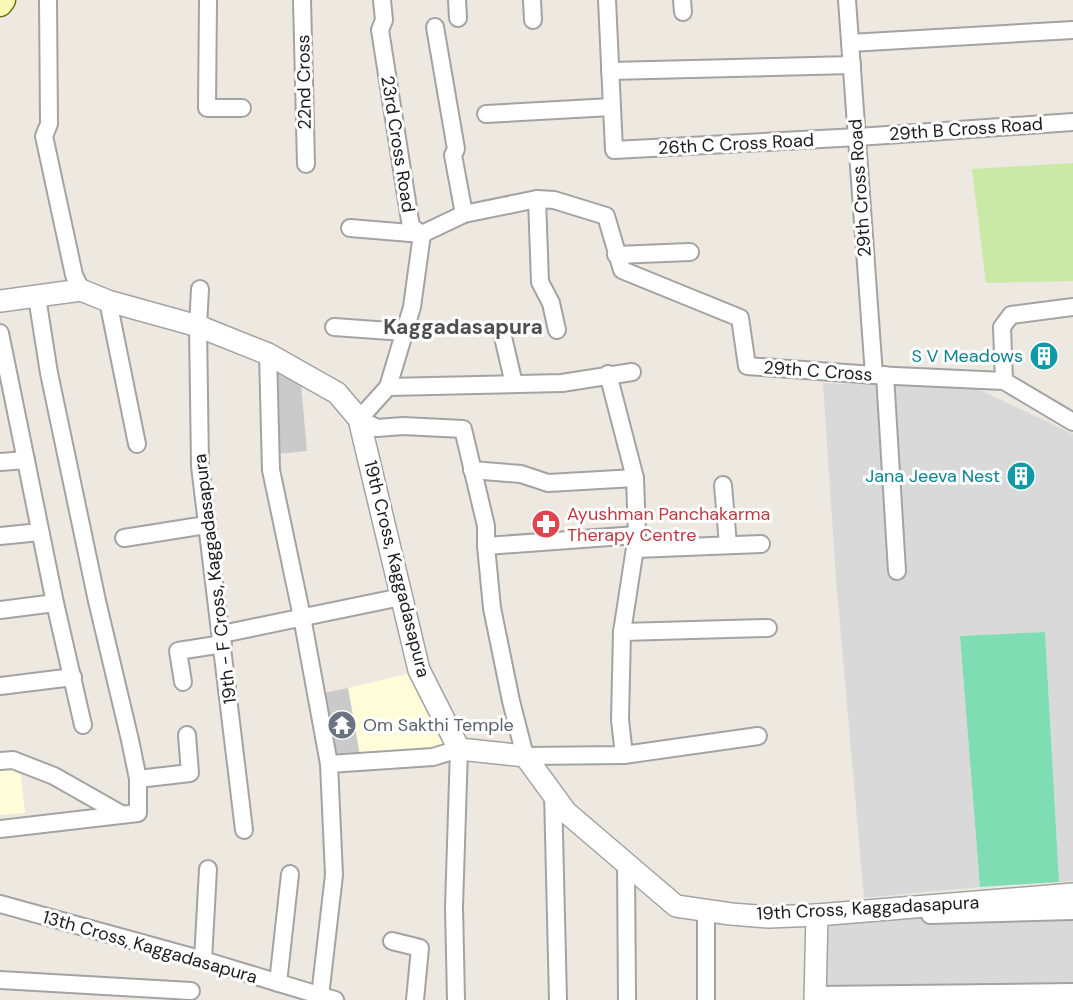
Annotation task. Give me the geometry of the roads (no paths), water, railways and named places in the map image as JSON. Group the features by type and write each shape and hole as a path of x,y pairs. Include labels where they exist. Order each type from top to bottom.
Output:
{"main road":[{"path":"0,4 3,0"}],"street":[{"path":"0,301 81,290 74,275 44,136 49,124 48,0"},
{"path":"208,0 207,108 242,108"},
{"name":"22nd Cross","path":"302,0 306,164"},
{"name":"23rd Cross Road","path":"382,0 384,21 380,30 409,216 411,227 422,234 412,307 388,387"},
{"path":"457,0 458,18"},
{"path":"532,0 533,20"},
{"path":"486,114 611,107 607,0"},
{"name":"29th Cross Road","path":"847,0 867,296 880,375 897,571"},
{"path":"435,27 456,149 453,155 464,214"},
{"path":"850,44 1073,30"},
{"path":"610,71 852,65"},
{"name":"26th C Cross Road","path":"611,107 614,150 858,137"},
{"name":"29th B Cross Road","path":"858,137 1073,122"},
{"path":"350,228 422,234 464,214 537,199 540,282 551,303 557,330"},
{"name":"29th C Cross","path":"537,199 554,200 606,216 622,270 740,318 747,366 1004,381 1073,422"},
{"path":"616,255 690,252"},
{"name":"19th - F Cross, Kaggadasapura","path":"200,289 198,326 200,466 244,830"},
{"name":"19th Cross, Kaggadasapura","path":"81,290 108,301 198,326 268,354 337,393 359,419 420,670 459,749"},
{"path":"0,829 138,813 138,779 97,601 49,373 37,297"},
{"path":"108,301 137,444"},
{"path":"1004,381 1002,327 1011,315 1073,308"},
{"path":"334,327 404,332"},
{"path":"0,333 5,388 26,460 54,603 83,725"},
{"path":"503,337 514,384"},
{"path":"268,354 271,470 302,616 329,764 334,874 319,997"},
{"path":"525,756 492,608 486,526 463,429 403,426 377,428 359,419 388,387 562,383 632,372"},
{"path":"608,374 635,478 636,542 622,632 621,720 624,755"},
{"path":"0,462 26,460"},
{"path":"472,470 521,474 548,483 635,478"},
{"path":"723,485 728,545"},
{"path":"124,538 206,525"},
{"path":"0,536 40,532"},
{"path":"486,546 636,542 761,544"},
{"path":"183,682 178,651 302,616 401,597"},
{"path":"0,610 54,603"},
{"path":"622,632 768,627"},
{"path":"0,686 73,677"},
{"path":"138,779 190,773 187,735"},
{"path":"329,764 433,757 459,749 525,756 624,755 758,736"},
{"path":"456,1000 454,907 459,749"},
{"name":"19th Cross, Kaggadasapura","path":"525,756 566,812 676,906 769,917 1073,894"},
{"path":"0,761 13,760 54,776 121,814"},
{"path":"553,792 558,1000"},
{"path":"626,862 627,1000"},
{"path":"203,960 208,868"},
{"path":"278,983 290,874"},
{"name":"13th Cross, Kaggadasapura","path":"0,904 203,960 319,997"},
{"path":"706,910 706,1000"},
{"path":"819,997 827,918 1073,911"},
{"path":"817,915 819,997"},
{"path":"392,941 420,948 415,1000"},
{"path":"0,980 191,991"},
{"path":"819,997 1073,992"}],"place":[{"name":"S V Meadows","path":"1044,356"},
{"name":"Jana Jeeva Nest","path":"1021,476"},
{"name":"Ayushman Panchakarma Therapy Centre","path":"546,524"},
{"name":"Om Sakthi Temple","path":"342,725"}],"district":[{"name":"Kaggadasapura","path":"463,327"}]}
